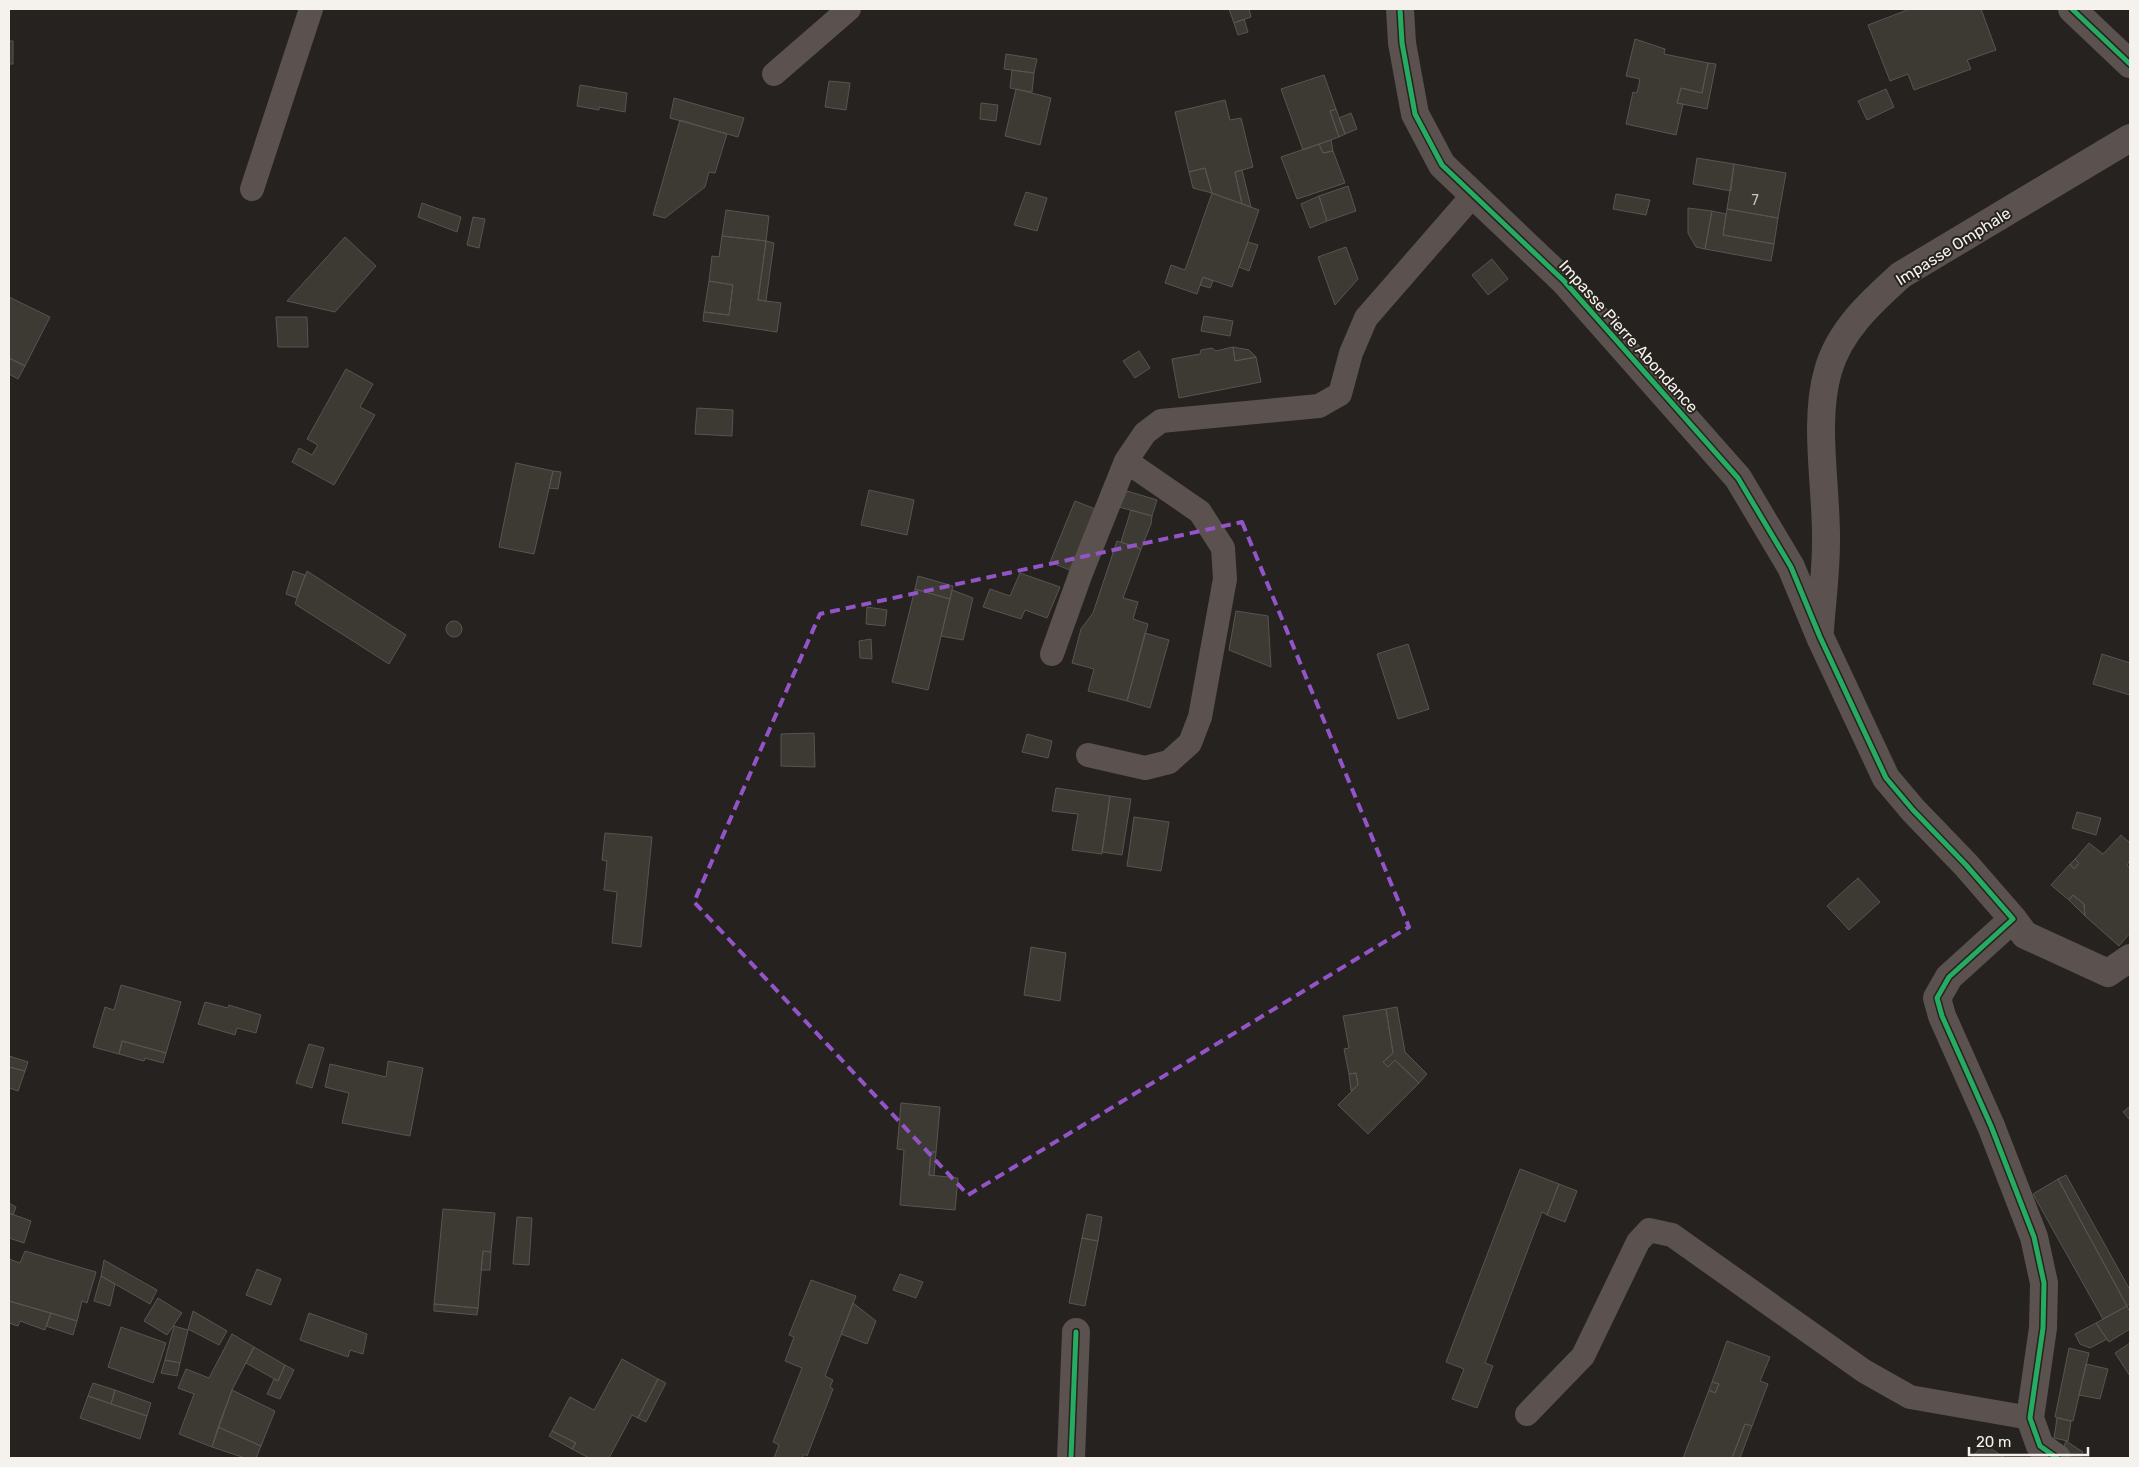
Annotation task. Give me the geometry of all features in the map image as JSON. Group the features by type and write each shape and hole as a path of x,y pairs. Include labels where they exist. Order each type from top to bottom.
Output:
{"street":[{"name":"Impasse Pierre Abondance","path":"1400,9 1402,43 1415,114 1442,165 1564,281 1738,478 1791,567 1820,637 1886,778 1913,810 1966,865 2025,935 2108,972 2130,958"},
{"path":"2072,9 2130,64"},
{"name":"Impasse Omphale","path":"1820,637 1826,542 1822,428 1823,395 1828,370 1843,338 1869,304 1901,275 2130,138"},
{"path":"2012,920 1950,977 1937,998 1942,1016 1991,1126 2034,1237 2044,1283 2043,1328 2030,1418 2040,1446 2056,1458"},
{"path":"1071,1458 1076,1332"}],"lane":[{"path":"252,190 311,9"},
{"path":"774,74 849,9"},
{"path":"1052,654 1081,573 1126,461 1145,434 1161,421 1319,406 1340,394 1351,353 1366,318 1474,194"},
{"path":"1088,755 1145,768 1169,762 1190,743 1200,717 1225,579 1223,548 1200,512 1126,461"},
{"path":"1527,1414 1583,1356 1638,1242 1649,1230 1672,1235 1864,1371 1910,1397 2030,1418"}],"highlighted area":[{"path":"1242,522 1409,927 968,1195 694,902 820,614"}],"building":[{"path":"1229,9 1249,9 1251,17 1234,23"},
{"path":"1910,9 1981,9 1996,50 1967,60 1971,69 1914,90 1908,74 1890,81 1868,25"},
{"path":"1244,19 1248,32 1238,35 1234,23"},
{"path":"1635,39 1665,49 1664,54 1708,63 1702,93 1681,88 1677,103 1683,104 1676,135 1626,124 1633,92 1637,93 1640,79 1626,76"},
{"path":"9,41 13,41 13,64 9,64"},
{"path":"1006,54 1037,59 1034,73 1004,69"},
{"path":"1708,63 1716,64 1707,109 1677,103 1681,88 1702,93"},
{"path":"1012,70 1034,73 1032,92 1010,88"},
{"path":"1324,75 1336,109 1330,111 1339,137 1303,150 1281,89"},
{"path":"829,81 850,83 846,110 825,107"},
{"path":"580,85 627,93 625,112 599,107 599,110 577,106"},
{"path":"1016,89 1051,98 1040,145 1005,136"},
{"path":"1886,89 1894,107 1867,120 1858,101"},
{"path":"674,98 744,118 738,137 670,118"},
{"path":"1225,100 1230,120 1241,118 1253,167 1235,172 1242,204 1212,193 1205,168 1189,172 1175,112"},
{"path":"981,103 998,105 996,121 980,119"},
{"path":"1336,109 1345,134 1339,137 1330,111"},
{"path":"1351,113 1357,129 1345,134 1339,118"},
{"path":"680,120 727,134 715,173 709,172 705,187 665,218 653,215"},
{"path":"1331,140 1333,151 1323,153 1319,144"},
{"path":"1319,144 1323,153 1333,151 1345,183 1297,199 1281,157"},
{"path":"1697,158 1734,164 1731,191 1693,184"},
{"path":"1734,164 1786,173 1778,218 1727,209"},
{"path":"1205,168 1212,193 1193,188 1189,172"},
{"path":"1242,170 1251,207 1242,204 1235,172"},
{"path":"1348,186 1356,211 1327,221 1319,196"},
{"path":"1026,192 1047,198 1037,231 1014,225"},
{"path":"1212,193 1259,210 1232,287 1203,277 1197,294 1165,283 1171,265 1185,270"},
{"path":"1616,194 1650,200 1646,215 1613,209"},
{"path":"1319,196 1327,221 1310,228 1301,204"},
{"path":"422,203 461,217 457,232 418,217"},
{"path":"1688,208 1712,211 1705,249 1696,247 1688,233"},
{"path":"1727,209 1778,218 1774,244 1723,235"},
{"path":"726,210 769,216 766,241 722,236"},
{"path":"1712,211 1726,214 1723,235 1774,244 1771,261 1705,249"},
{"path":"473,217 485,219 479,248 467,245"},
{"path":"722,236 766,241 758,300 781,303 777,332 703,321 704,312 729,315 733,285 709,281 712,256 719,257"},
{"path":"345,237 376,266 335,312 287,301"},
{"path":"766,241 774,243 766,301 758,300"},
{"path":"1248,242 1258,245 1249,271 1239,267"},
{"path":"1346,247 1358,279 1335,305 1318,257"},
{"path":"1492,259 1508,279 1488,295 1472,275"},
{"path":"1203,277 1213,281 1210,288 1200,285"},
{"path":"709,281 733,285 729,315 704,312"},
{"path":"9,297 50,317 25,366 9,358"},
{"path":"1204,316 1233,321 1230,336 1201,331"},
{"path":"276,317 307,317 308,347 278,347"},
{"path":"1233,347 1235,361 1256,357 1261,382 1179,398 1172,359 1200,354 1201,350 1212,348 1216,351"},
{"path":"1233,347 1249,350 1256,357 1235,361"},
{"path":"1139,351 1150,368 1135,378 1123,361"},
{"path":"9,358 25,366 18,379 9,374"},
{"path":"346,369 373,384 360,407 375,415 334,485 292,462 299,448 312,455 318,445 307,439"},
{"path":"697,408 733,410 732,436 695,434"},
{"path":"516,463 553,471 534,554 499,547"},
{"path":"553,471 561,472 558,489 549,488"},
{"path":"869,490 914,500 907,535 861,525"},
{"path":"1127,491 1157,500 1152,516 1119,507"},
{"path":"1075,501 1098,510 1072,571 1050,562"},
{"path":"1131,510 1152,516 1151,524 1141,549 1121,542"},
{"path":"1117,541 1141,549 1123,598 1138,602 1133,619 1148,624 1127,701 1088,691 1094,669 1072,663 1081,629 1093,613"},
{"path":"293,571 305,575 297,598 286,594"},
{"path":"307,571 406,635 389,664 295,604"},
{"path":"1020,573 1060,587 1047,618 1025,610 1021,619 983,607 990,589 1010,596"},
{"path":"918,576 953,586 950,599 915,589"},
{"path":"915,589 950,599 928,690 892,682"},
{"path":"952,590 973,598 963,640 941,636"},
{"path":"867,607 887,610 885,626 866,624"},
{"path":"1236,611 1268,616 1271,667 1229,650"},
{"path":"454,621 460,623 462,629 460,635 454,637 448,635 446,629 448,623"},
{"path":"1145,633 1169,640 1150,708 1127,701"},
{"path":"871,639 872,659 860,658 859,641"},
{"path":"1408,644 1429,709 1398,719 1377,654"},
{"path":"2102,654 2130,663 2130,695 2093,684"},
{"path":"814,733 815,767 781,766 781,734"},
{"path":"1027,734 1052,741 1048,758 1022,752"},
{"path":"1056,788 1110,796 1102,854 1072,850 1078,814 1052,811"},
{"path":"1110,796 1131,799 1122,855 1102,852"},
{"path":"2077,812 2101,818 2096,835 2072,828"},
{"path":"1134,817 1169,822 1161,871 1127,866"},
{"path":"605,833 652,837 641,947 612,943 617,892 604,890 607,861 602,860"},
{"path":"2121,835 2130,843 2130,860 2127,865 2130,868 2130,933 2119,946 2085,916 2084,904 2073,895 2069,900 2051,885 2070,864 2074,869 2079,863 2075,859 2089,843 2103,854"},
{"path":"2075,859 2079,863 2074,869 2070,864"},
{"path":"1858,878 1880,902 1849,930 1827,906"},
{"path":"2073,895 2084,904 2085,916 2069,900"},
{"path":"1031,947 1066,953 1060,1001 1024,995"},
{"path":"121,985 181,1002 166,1053 122,1041 119,1054 93,1047 105,1007 114,1010"},
{"path":"205,1002 228,1008 229,1005 261,1015 256,1033 237,1028 235,1035 198,1024"},
{"path":"1397,1007 1405,1052 1427,1074 1419,1083 1395,1060 1388,1067 1383,1062 1393,1053 1386,1009"},
{"path":"1386,1009 1393,1053 1383,1062 1388,1067 1395,1060 1419,1083 1368,1134 1338,1105 1358,1085 1356,1073 1349,1074 1344,1049 1349,1048 1343,1016"},
{"path":"122,1041 166,1053 163,1063 145,1058 144,1061 119,1054"},
{"path":"309,1044 324,1048 312,1088 296,1083"},
{"path":"9,1056 28,1062 25,1071 9,1067"},
{"path":"388,1061 423,1068 410,1136 342,1123 349,1093 325,1087 330,1064 386,1077"},
{"path":"9,1067 25,1071 18,1091 9,1088"},
{"path":"1356,1073 1358,1085 1351,1091 1349,1074"},
{"path":"901,1103 940,1107 936,1152 931,1152 929,1175 958,1178 955,1210 900,1205 904,1150 897,1149"},
{"path":"2130,1106 2130,1120 2123,1112"},
{"path":"931,1152 936,1152 934,1176 929,1175"},
{"path":"1520,1169 1559,1184 1547,1215 1542,1212 1485,1363 1493,1366 1477,1408 1452,1399 1464,1369 1446,1362"},
{"path":"2066,1175 2130,1290 2130,1304 2127,1306 2058,1179"},
{"path":"2058,1179 2127,1306 2103,1319 2033,1194"},
{"path":"1559,1184 1577,1191 1565,1222 1547,1215"},
{"path":"9,1203 16,1207 13,1215 9,1213"},
{"path":"443,1209 495,1213 491,1252 483,1251 478,1308 434,1304"},
{"path":"9,1213 31,1221 24,1243 9,1238"},
{"path":"1087,1214 1102,1217 1098,1241 1082,1238"},
{"path":"517,1217 532,1218 529,1265 513,1264"},
{"path":"1082,1238 1098,1241 1085,1306 1069,1303"},
{"path":"25,1251 96,1272 87,1303 82,1301 77,1321 9,1301 9,1259 20,1263"},
{"path":"483,1251 491,1252 490,1270 481,1270"},
{"path":"104,1260 157,1290 150,1304 101,1276"},
{"path":"257,1269 281,1279 271,1305 246,1295"},
{"path":"900,1274 923,1282 916,1298 893,1290"},
{"path":"101,1276 115,1284 110,1306 94,1301"},
{"path":"811,1280 856,1296 825,1376 833,1380 830,1387 833,1389 807,1456 804,1454 802,1458 774,1458 779,1445 773,1442 802,1368 785,1361 794,1337 789,1335"},
{"path":"158,1298 182,1313 167,1335 144,1321"},
{"path":"9,1301 51,1313 45,1330 20,1321 18,1326 9,1323"},
{"path":"853,1303 876,1321 867,1344 841,1334"},
{"path":"434,1304 478,1308 477,1315 434,1311"},
{"path":"2127,1306 2130,1312 2130,1329 2109,1342 2096,1323"},
{"path":"193,1311 227,1331 219,1345 188,1329"},
{"path":"51,1313 77,1321 73,1335 46,1326"},
{"path":"309,1313 367,1334 363,1354 350,1350 348,1357 300,1340"},
{"path":"2096,1323 2107,1339 2090,1348 2080,1344 2075,1334"},
{"path":"174,1326 188,1330 180,1363 165,1360"},
{"path":"121,1327 166,1343 153,1383 108,1367"},
{"path":"232,1334 254,1347 232,1390 212,1447 179,1434 194,1394 178,1388 186,1369 209,1378"},
{"path":"1727,1341 1770,1357 1760,1381 1768,1384 1752,1426 1745,1424 1732,1458 1683,1458 1709,1390 1715,1393 1719,1384 1712,1382"},
{"path":"2130,1343 2130,1376 2115,1353"},
{"path":"254,1347 285,1365 278,1381 246,1363"},
{"path":"2069,1348 2089,1353 2073,1421 2055,1417"},
{"path":"622,1359 658,1379 638,1418 632,1415 609,1458 589,1458 572,1449 576,1443 552,1431 570,1397 594,1410"},
{"path":"165,1360 180,1363 177,1376 161,1373"},
{"path":"2086,1364 2108,1369 2100,1399 2079,1395"},
{"path":"285,1365 294,1370 280,1399 267,1394 274,1379 278,1381"},
{"path":"658,1379 666,1383 646,1422 638,1418"},
{"path":"1712,1382 1719,1384 1715,1393 1709,1390"},
{"path":"93,1383 115,1390 111,1404 88,1396"},
{"path":"115,1390 151,1403 147,1416 111,1404"},
{"path":"232,1390 275,1411 261,1446 218,1427"},
{"path":"88,1396 147,1416 140,1439 80,1418"},
{"path":"2057,1418 2071,1421 2068,1441 2054,1438"},
{"path":"1745,1424 1752,1426 1740,1458 1732,1458"},
{"path":"218,1427 261,1446 256,1458 245,1458 212,1447"},
{"path":"552,1431 576,1443 572,1449 549,1436"},
{"path":"2066,1441 2083,1452 2079,1458 2072,1458 2062,1452"},
{"path":"1984,1444 2005,1458 1971,1458"}],"cycle path":[{"path":"1400,9 1402,43 1415,114 1442,165 1564,281 1738,478 1791,567 1820,637 1886,778 2013,919 1949,977 1937,998 1942,1016 1991,1126 2034,1237 2044,1283 2043,1328 2030,1418 2040,1446 2057,1458"},
{"path":"2072,9 2130,64"},
{"path":"1071,1458 1076,1332"}]}
